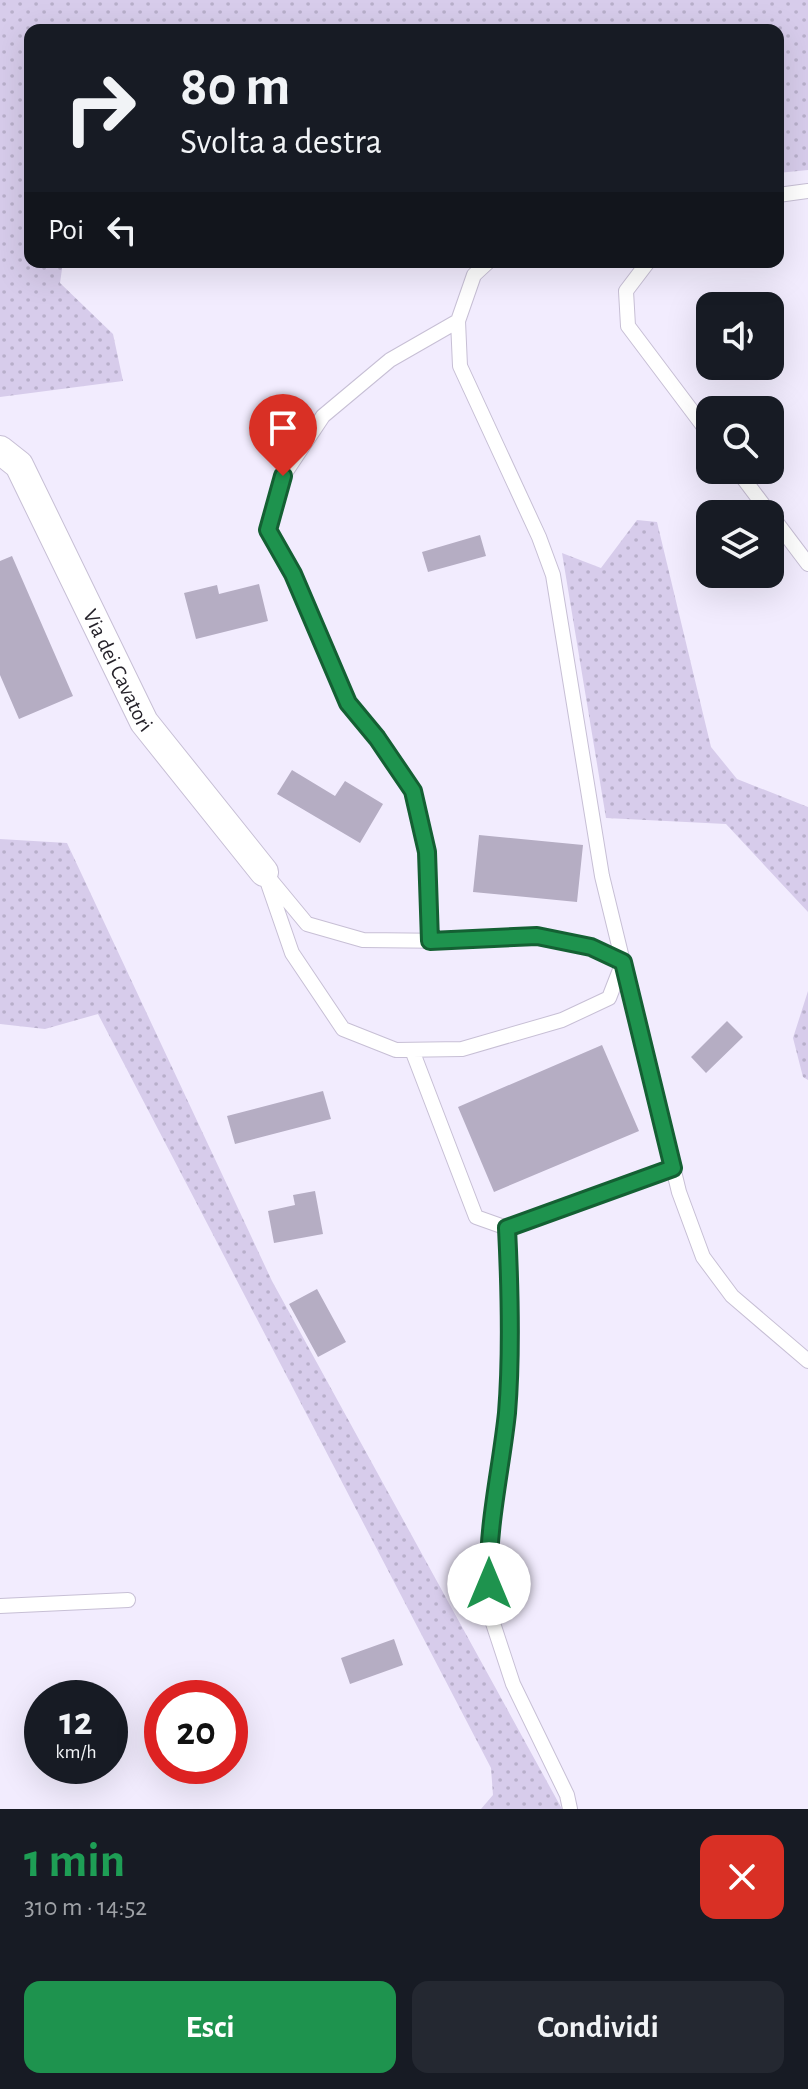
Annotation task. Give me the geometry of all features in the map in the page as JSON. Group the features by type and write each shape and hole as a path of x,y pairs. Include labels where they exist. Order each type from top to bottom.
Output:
{"street":[{"name":"Via dei Cavatori","path":"0,450 19,465 144,722 264,872"}],"lane":[{"path":"784,194 808,191"},
{"path":"482,268 474,275 458,321 460,366 539,537 553,575 602,876 679,1192 703,1257 732,1296 808,1361"},
{"path":"643,268 626,291 628,326 696,416"},
{"path":"430,941 427,852 413,791 377,738 348,703 293,574 268,530 283,476 323,416 390,360 458,321"},
{"path":"748,484 808,564"},
{"path":"264,872 307,924 363,940 430,941 537,936 591,947 623,962"},
{"path":"264,872 292,953 343,1029 396,1050 462,1049 562,1020 609,998 623,962"},
{"path":"412,1050 476,1217 507,1228 673,1168"},
{"path":"507,1228 511,1295 507,1411 488,1554 490,1614 513,1684 567,1795 570,1809"},
{"path":"0,1606 128,1600"}],"shaded area":[{"path":"0,0 808,0 808,170 784,172 784,24 24,24 24,268 62,268 60,283 113,334 123,381 0,397"},
{"path":"637,520 657,522 711,747 737,779 808,807 808,912 726,824 606,818 562,553 601,568"},
{"path":"0,839 67,843 272,1281 562,1809 481,1809 493,1795 491,1768 98,1014 45,1029 0,1024"},
{"path":"808,991 808,1080 803,1077 793,1038"}],"building":[{"path":"480,535 486,556 428,572 422,552"},
{"path":"12,556 73,696 19,719 0,675 0,561"},
{"path":"259,584 268,621 196,639 184,593 217,585 219,594"},
{"path":"292,770 335,796 345,781 383,804 360,843 277,794"},
{"path":"479,835 583,845 577,902 473,892"},
{"path":"727,1021 743,1037 706,1073 691,1057"},
{"path":"602,1045 639,1131 494,1192 458,1107"},
{"path":"323,1091 331,1119 235,1144 227,1116"},
{"path":"315,1191 323,1234 274,1243 268,1211 295,1205 293,1195"},
{"path":"317,1289 346,1342 318,1357 289,1304"},
{"path":"394,1639 403,1665 350,1684 341,1658"}],"route":[{"path":"283,476 268,530 293,574 348,703 377,738 413,791 427,852 430,941 537,936 591,947 623,962 673,1168 507,1228 511,1295 507,1411 488,1554 489,1584"}]}
